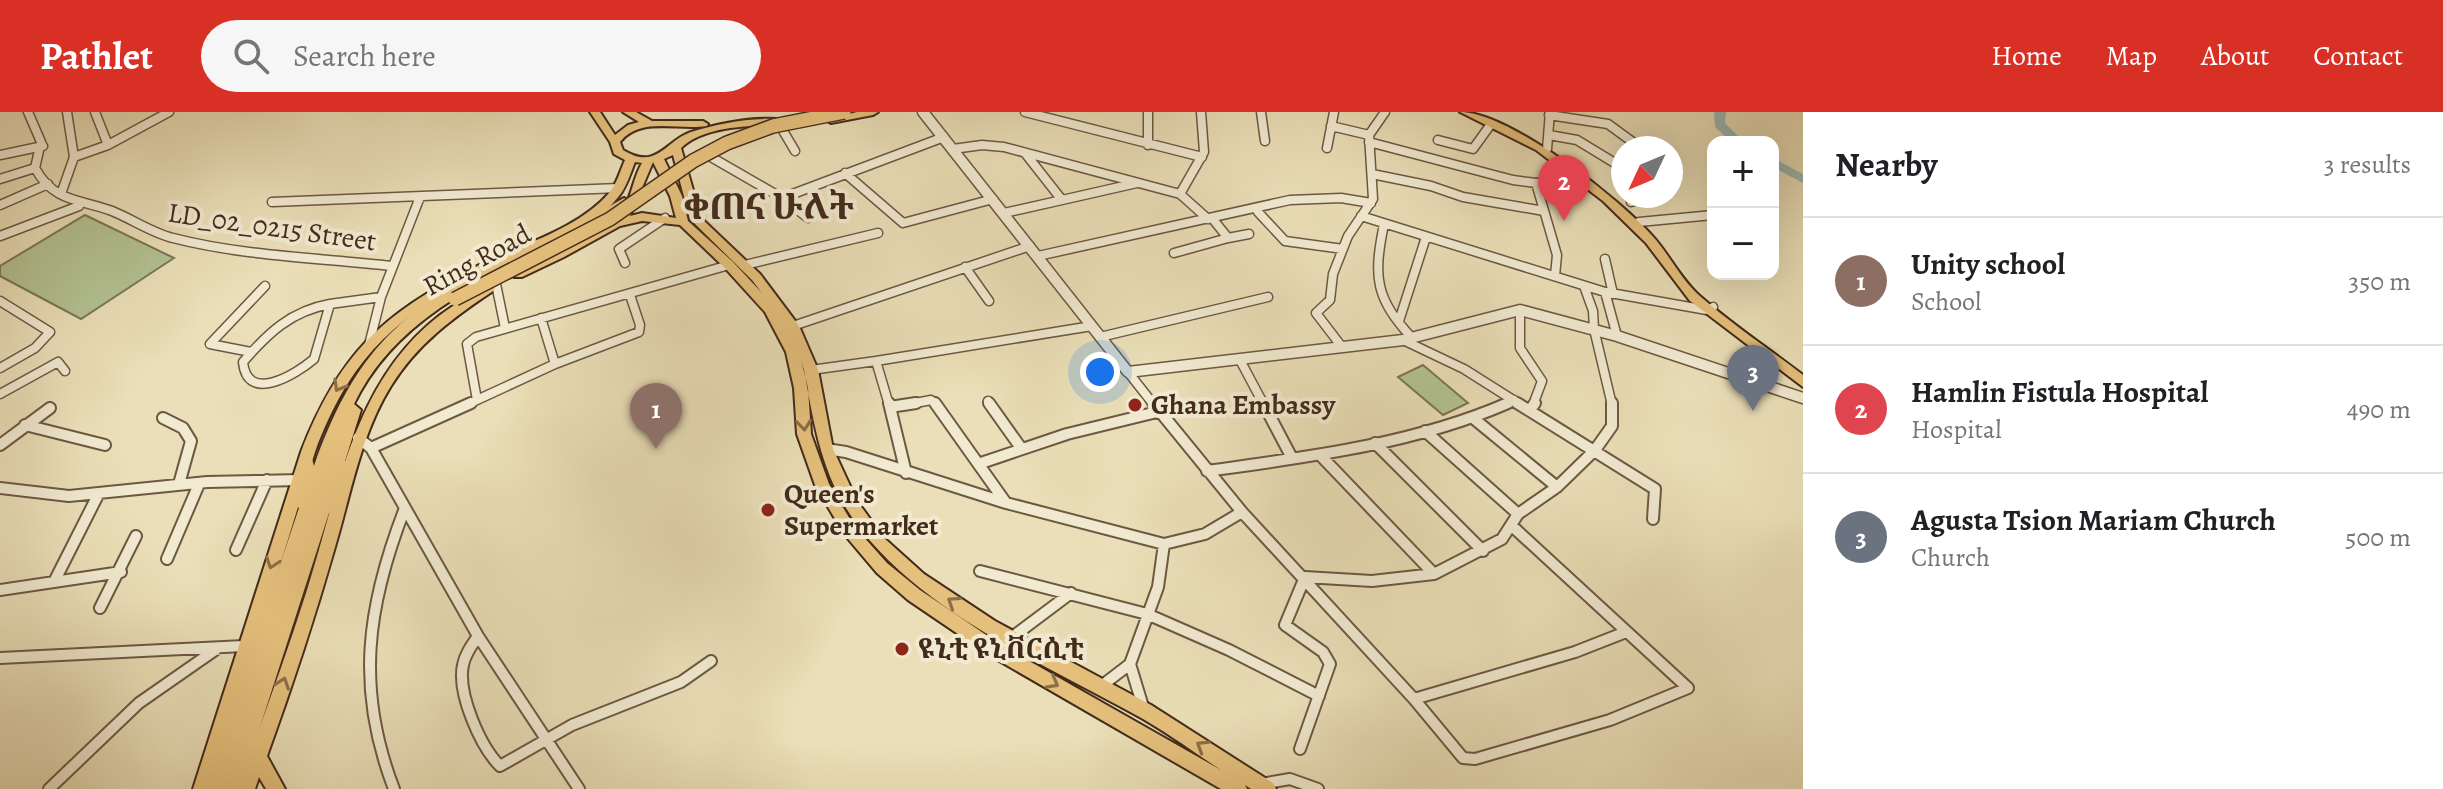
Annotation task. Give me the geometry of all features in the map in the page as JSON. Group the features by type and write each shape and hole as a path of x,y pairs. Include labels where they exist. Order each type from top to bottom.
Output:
{"highway":[{"name":"Ring Road","path":"215,789 335,427 353,391 388,344 451,297 592,221 716,141 758,125 817,112"},
{"name":"Ring Road","path":"230,789 351,414 368,380 394,350 451,297 610,219 693,161 727,143 773,126 844,112"},
{"path":"310,548 349,466"},
{"path":"291,555 303,471"}],"main road":[{"path":"595,112 618,152 631,159 653,159"},
{"path":"628,112 650,123"},
{"path":"615,142 631,127 650,123 690,126 772,112"},
{"path":"688,183 691,170 711,157 782,129 873,112"},
{"path":"1465,112 1540,148 1580,178 1642,231 1681,284 1803,379"},
{"path":"1472,112 1547,149 1639,222 1710,308"},
{"path":"615,223 627,212 637,179 653,159 685,137 741,124 807,124"},
{"path":"666,125 677,132 677,145 696,219 793,326 811,370 826,449 851,504 897,560 927,585 1012,640 1145,711 1264,786"},
{"path":"202,789 244,646 319,422 339,383 369,345 432,295 574,224 602,206 619,188 631,159"},
{"path":"653,159 671,183 683,222"},
{"path":"246,789 315,591 358,438 373,402 407,350 449,312 496,284 615,223 642,217 683,222 737,265"},
{"path":"760,290 792,352 801,388 804,434 822,485 849,530 896,581 995,650 1238,789"},
{"path":"258,757 276,789"}],"street":[{"path":"0,179 35,168 43,146 28,112"},
{"path":"61,194 74,157 67,112"},
{"path":"95,112 108,145"},
{"path":"74,157 108,145 169,112"},
{"path":"923,112 1207,471 1414,699 1456,753 1468,760 1585,730 1646,708 1688,688 1512,526"},
{"path":"1025,112 1202,157"},
{"path":"1148,112 1148,145"},
{"path":"1180,194 1202,157 1201,112"},
{"path":"1261,112 1265,141"},
{"path":"1327,148 1334,112"},
{"path":"1342,347 1316,313 1330,300 1330,284 1343,249 1371,203 1369,138 1385,112"},
{"path":"1547,149 1550,113 1608,124 1624,136"},
{"path":"1438,140 1473,149 1491,124"},
{"path":"1331,126 1513,180 1536,183 1580,178"},
{"path":"782,129 795,151"},
{"path":"1549,135 1577,140 1598,148 1611,158"},
{"path":"782,198 944,137"},
{"path":"953,149 982,145 1025,153 1180,194 1210,218 1228,238"},
{"path":"0,155 43,146"},
{"path":"1025,153 1062,200"},
{"path":"711,157 782,198 808,218"},
{"name":"LD_02_0215 Street","path":"35,168 48,184 79,206 109,210 148,230 191,242 392,266"},
{"path":"845,173 903,223 993,199"},
{"path":"1372,174 1431,186 1463,197 1544,211"},
{"path":"1004,213 1141,183"},
{"path":"1536,183 1557,255 1555,276"},
{"path":"0,205 48,184"},
{"path":"272,202 619,188"},
{"path":"369,345 381,297 420,197"},
{"path":"1038,256 1303,199 1341,198 1371,203"},
{"path":"0,236 79,206"},
{"path":"1258,212 1285,241 1343,249"},
{"path":"1361,216 1609,293 1710,308"},
{"path":"1639,222 1707,216"},
{"path":"625,263 619,249 665,218"},
{"path":"1384,224 1375,261 1377,284 1386,306 1399,321 1408,340 1514,400 1655,489 1653,519"},
{"path":"477,400 467,344 476,337 737,265 878,233"},
{"path":"1174,253 1249,234"},
{"path":"1399,321 1426,237"},
{"path":"793,326 1030,246"},
{"path":"1605,259 1617,336"},
{"path":"965,267 989,301"},
{"path":"496,284 505,328"},
{"path":"251,352 210,344 265,286"},
{"path":"1305,577 1372,581 1434,574 1502,539 1518,514 1557,487 1595,450 1610,431 1612,412 1593,311 1584,286"},
{"path":"371,448 555,364 639,332 640,325 630,295"},
{"path":"330,303 314,359 297,374 271,383 256,383 247,379 243,362 293,314 318,304 381,297"},
{"path":"1100,337 1268,297"},
{"path":"0,301 50,332 48,338 0,368"},
{"path":"1520,310 1520,348 1542,381 1538,397 1530,410"},
{"path":"1128,372 1408,340 1503,312 1520,310 1617,336 1803,398"},
{"path":"541,318 555,364"},
{"path":"811,370 1092,326"},
{"path":"1240,360 1292,458"},
{"path":"876,361 906,473"},
{"path":"0,394 58,362 65,371"},
{"path":"890,407 931,400 938,405 1006,503"},
{"path":"1207,471 1321,456 1473,418 1514,400"},
{"path":"988,401 1021,448"},
{"path":"0,445 50,408"},
{"path":"981,463 1021,448 1161,411"},
{"path":"163,418 183,428 191,441 179,484"},
{"path":"1473,418 1557,487"},
{"path":"25,425 105,445"},
{"path":"1425,431 1518,514"},
{"path":"358,438 371,448 478,636 579,789"},
{"path":"1375,443 1483,551"},
{"path":"826,449 846,452 1006,503 1164,544 1188,542 1206,535 1242,512"},
{"path":"1321,456 1434,574"},
{"path":"0,488 35,497 97,497 179,484 267,480 303,471"},
{"path":"236,550 267,480"},
{"path":"167,559 199,484"},
{"path":"55,580 97,497"},
{"path":"394,789 376,732 371,691 371,639 382,568 405,508"},
{"path":"100,608 121,572 136,536"},
{"path":"1100,687 1130,664 1158,587 1164,544"},
{"path":"980,571 1147,614 1229,650 1319,696"},
{"path":"0,590 121,572"},
{"path":"1300,749 1330,664 1328,658 1285,625 1305,577"},
{"path":"995,650 1071,593"},
{"path":"1414,699 1575,652 1626,632"},
{"path":"478,636 462,669 464,690 484,748 500,766 572,725 681,682 711,661"},
{"path":"0,658 244,646"},
{"path":"187,667 189,647"},
{"path":"49,789 139,703 219,647"},
{"path":"1130,664 1145,711"},
{"path":"1264,786 1280,776 1318,789"}],"green space":[{"path":"85,215 174,258 81,319 0,276 0,266"},
{"path":"1423,365 1468,403 1443,415 1398,377"}],"waterway":[{"path":"1720,112 1719,124 1732,136"},
{"path":"1779,165 1803,179"}],"place":[{"name":"Hamlin Fistula Hospital","path":"1564,221"},
{"name":"Ghana Embassy","path":"1135,405"},
{"name":"Agusta Tsion Mariam Church","path":"1753,411"},
{"name":"Unity school","path":"656,449"},
{"name":"Queen's Supermarket","path":"768,510"},
{"name":"ዩኒቲ ዩኒቨርሲቲ","path":"902,649"}],"district":[{"name":"ቀጠና ሁለት","path":"769,206"}]}
